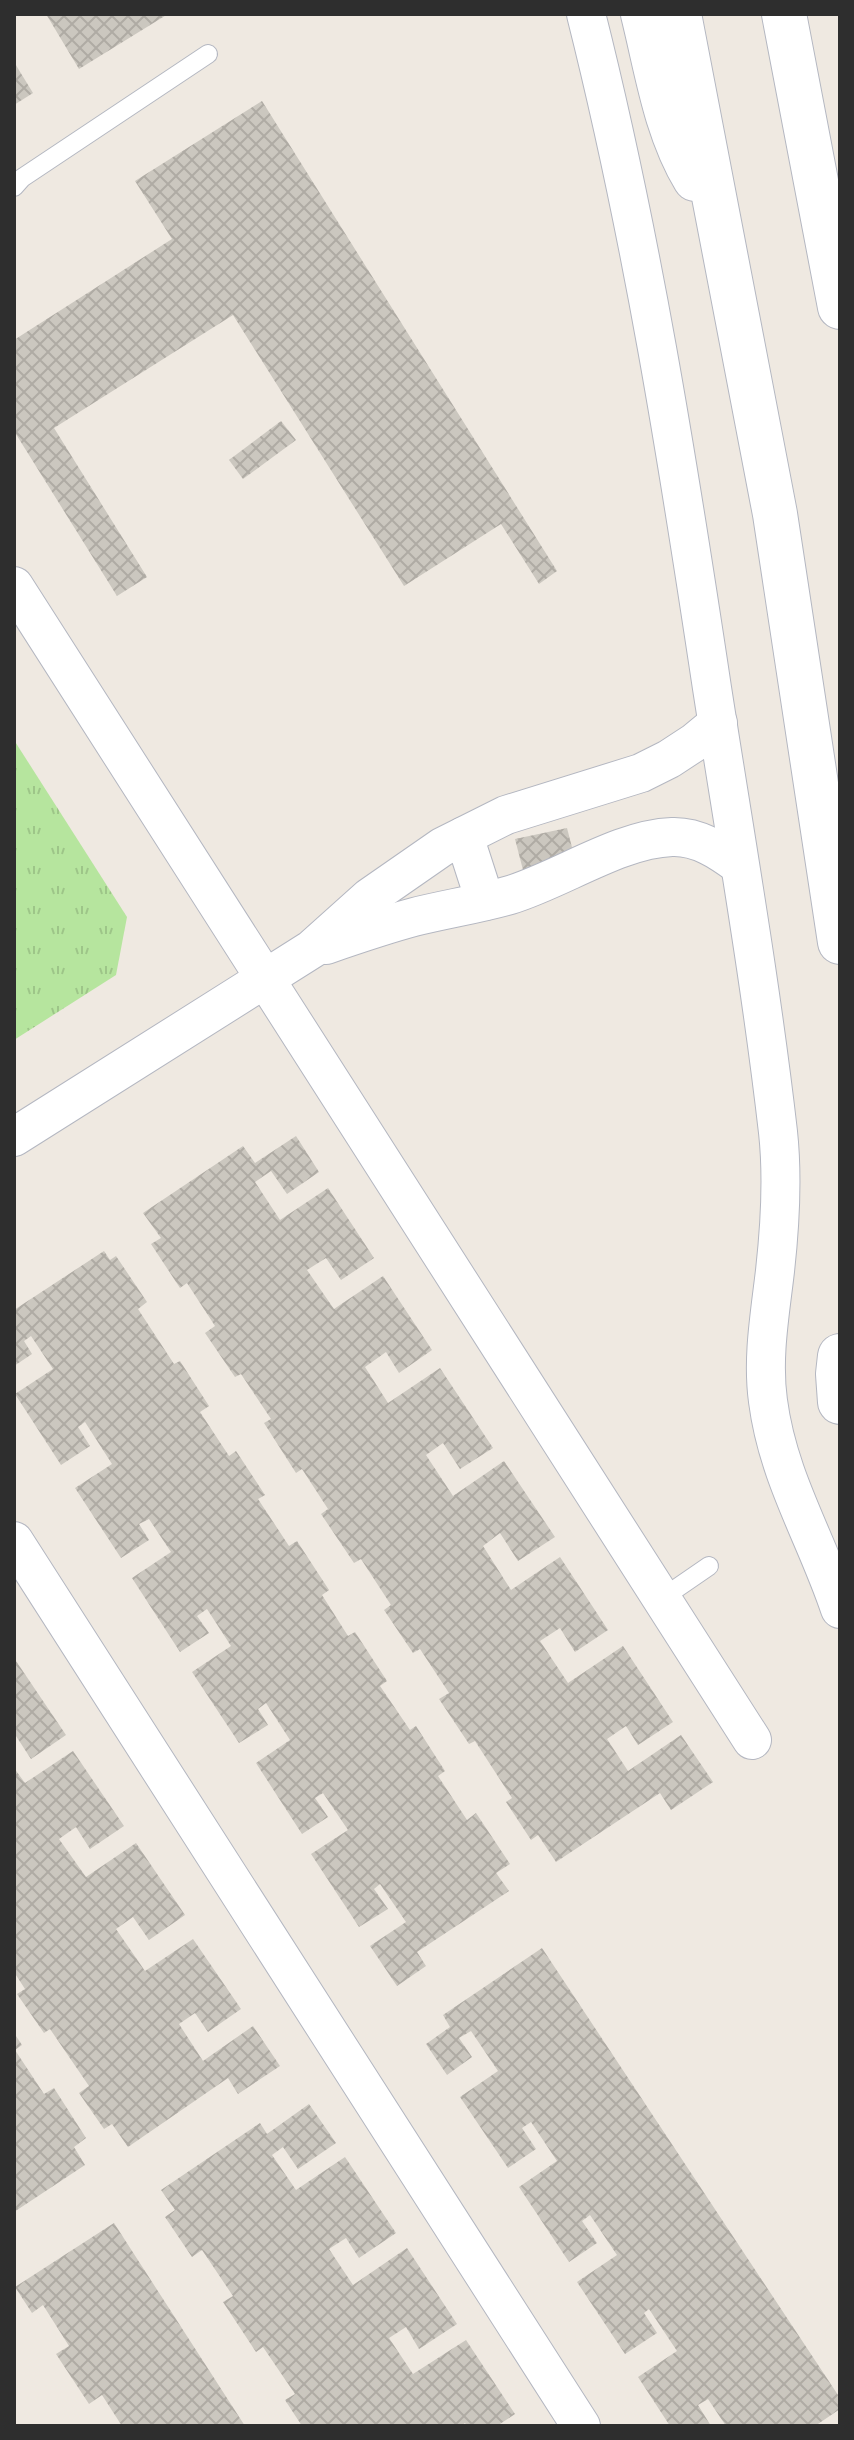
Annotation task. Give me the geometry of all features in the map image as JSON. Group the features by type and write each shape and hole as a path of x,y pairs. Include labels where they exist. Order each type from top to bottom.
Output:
{"main road":[{"path":"643,14 669,124 677,145 697,183 717,208"},
{"path":"679,14 775,514 840,942"},
{"path":"784,14 840,307"},
{"path":"840,1356 840,1402"}],"street":[{"path":"586,14 629,201 656,337 718,723 779,1137 780,1198 766,1355 767,1399 776,1446 791,1493 840,1609"},
{"path":"14,586 752,1740"},
{"path":"14,1137 312,949 392,880 442,847 516,812 641,773 682,751 718,723"},
{"path":"464,836 485,901"},
{"path":"312,949 411,918 527,889 632,845 654,839 676,837 699,841 739,865"},
{"path":"14,1541 581,2426"}],"lane":[{"path":"14,187 22,178 208,54"},
{"path":"661,1599 709,1566"}],"green space":[{"path":"14,740 127,917 116,975 14,1040"}],"building":[{"path":"46,14 168,14 79,69"},
{"path":"14,62 33,93 14,105"},
{"path":"262,101 557,571 539,584 501,524 404,586 233,315 54,428 147,577 117,596 14,431 14,340 172,239 135,181"},
{"path":"281,421 296,440 243,479 229,460"},
{"path":"567,828 575,859 523,870 515,839"},
{"path":"296,1136 319,1172 287,1194 271,1171 255,1182 280,1220 328,1188 374,1258 341,1280 326,1258 307,1270 334,1309 383,1276 432,1350 399,1373 386,1352 365,1367 388,1403 440,1368 493,1448 460,1469 443,1443 426,1455 453,1496 504,1461 555,1537 518,1561 500,1533 483,1546 511,1590 560,1557 608,1630 575,1652 560,1628 540,1641 568,1683 623,1646 673,1722 638,1745 626,1726 607,1739 628,1771 681,1735 713,1782 671,1810 660,1793 556,1862 538,1835 531,1840 506,1802 512,1798 475,1741 469,1744 439,1699 449,1693 420,1649 413,1653 384,1610 391,1605 361,1559 354,1563 321,1514 328,1509 302,1469 296,1473 264,1423 271,1419 241,1374 235,1377 205,1333 215,1326 187,1283 180,1288 151,1244 161,1238 143,1213 243,1146 255,1163"},
{"path":"104,1251 110,1260 116,1256 147,1302 138,1309 174,1364 180,1361 209,1406 200,1412 229,1456 236,1451 265,1495 258,1499 289,1546 297,1541 329,1590 322,1595 348,1636 355,1632 387,1681 380,1686 410,1730 416,1726 445,1771 438,1776 467,1820 476,1813 510,1864 496,1873 509,1891 417,1952 426,1966 397,1986 370,1946 406,1922 380,1884 374,1889 388,1909 359,1927 311,1854 348,1830 323,1793 315,1798 328,1817 302,1834 256,1763 290,1740 266,1703 258,1709 268,1725 239,1743 192,1672 231,1646 207,1609 197,1616 209,1633 180,1652 132,1578 171,1552 149,1519 139,1524 149,1540 121,1558 75,1488 112,1464 85,1422 78,1427 90,1446 61,1465 15,1394 53,1369 31,1336 24,1341 32,1354 14,1366 14,1310"},
{"path":"14,1658 66,1735 31,1759 14,1733"},
{"path":"73,1751 124,1826 90,1849 76,1827 59,1839 86,1877 136,1843 185,1915 149,1940 133,1917 116,1929 145,1971 193,1939 241,2009 208,2032 195,2013 179,2024 203,2061 253,2026 280,2066 238,2094 228,2078 128,2147 112,2124 104,2129 79,2093 89,2086 50,2029 44,2033 17,1994 25,1989 14,1972 14,1768 25,1783"},
{"path":"542,1948 840,2398 840,2409 815,2426 726,2426 708,2399 698,2405 711,2426 670,2426 638,2377 677,2351 649,2309 644,2313 657,2333 625,2354 577,2282 617,2255 590,2215 582,2221 597,2243 569,2262 519,2187 557,2161 531,2122 522,2128 536,2149 508,2168 460,2097 498,2071 471,2031 459,2038 472,2057 447,2075 426,2044 450,2027 443,2015"},
{"path":"14,2033 22,2045 15,2050 44,2094 54,2088 86,2138 74,2147 85,2165 14,2212"},
{"path":"309,2104 336,2143 298,2169 283,2147 272,2155 296,2190 345,2157 396,2233 359,2258 346,2238 329,2249 353,2285 407,2248 457,2324 419,2349 406,2327 389,2338 413,2374 466,2340 515,2414 497,2426 467,2426 465,2423 461,2426 302,2426 285,2400 295,2394 263,2347 256,2352 223,2302 233,2296 202,2250 192,2257 165,2217 175,2210 161,2190 260,2123 267,2134"},
{"path":"114,2223 245,2426 122,2426 102,2395 89,2404 56,2354 69,2346 43,2305 32,2313 15,2287"}]}
